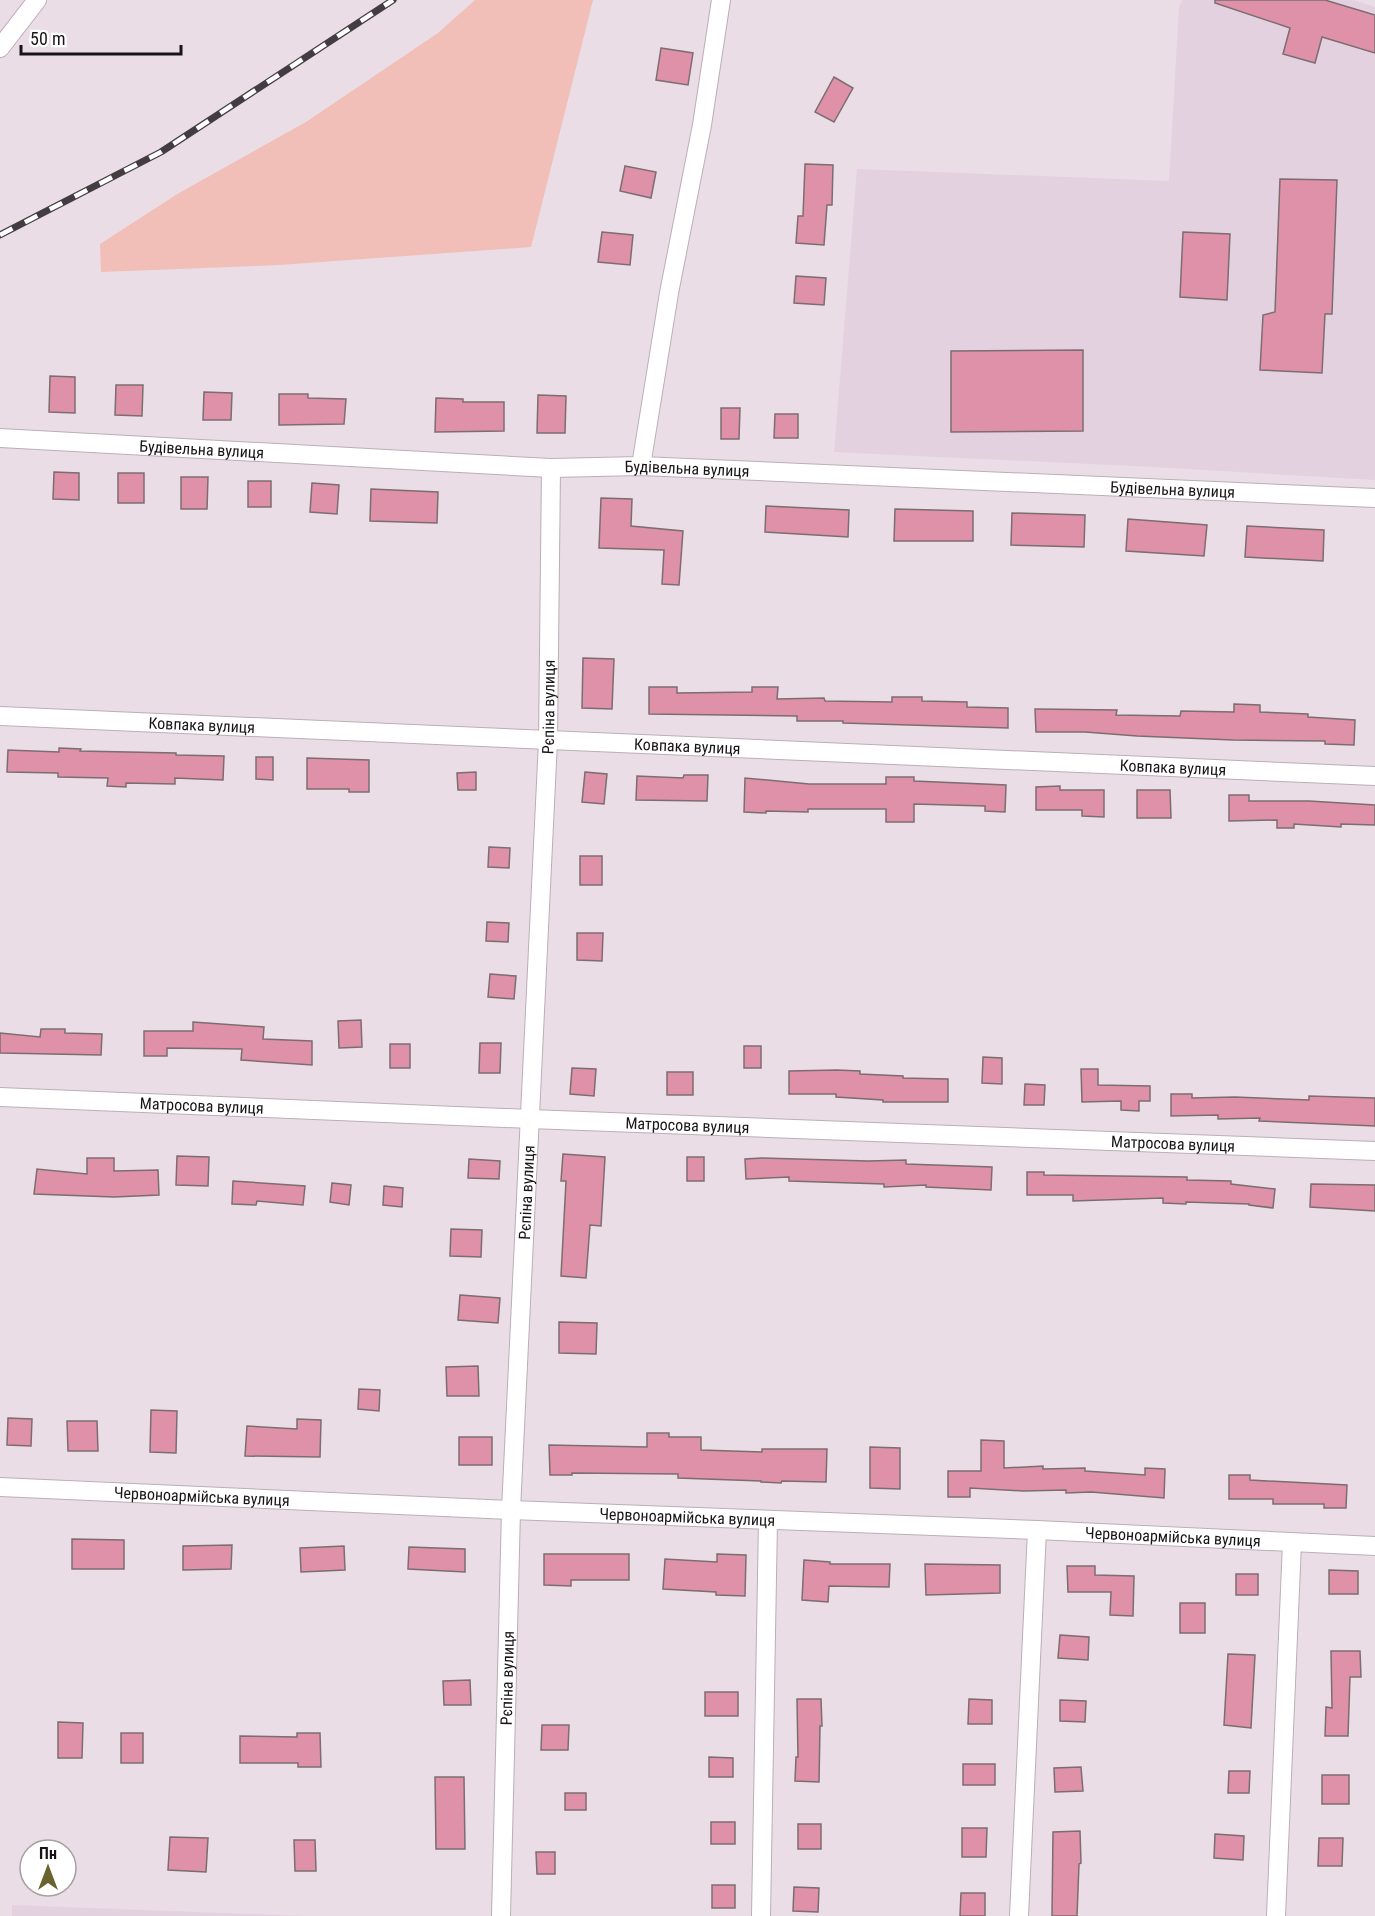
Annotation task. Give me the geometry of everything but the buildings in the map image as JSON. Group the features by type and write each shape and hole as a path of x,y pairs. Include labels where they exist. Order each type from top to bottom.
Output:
{"street":[{"path":"0,48 37,0"},
{"path":"641,466 669,293 702,125 722,0"},
{"name":"Будівельна вулиця","path":"0,438 551,468 641,466 1375,498"},
{"name":"Рєпіна вулиця","path":"501,1916 511,1510 548,741 551,468"},
{"name":"Ковпака вулиця","path":"0,716 1375,776"},
{"name":"Матросова вулиця","path":"0,1097 1375,1151"},
{"name":"Червоноармійська вулиця","path":"0,1487 1375,1546"},
{"path":"761,1916 768,1520"},
{"path":"1019,1916 1037,1530"},
{"path":"1276,1916 1292,1543"}],"shaded area":[{"path":"475,0 593,0 531,247 279,265 101,272 100,244 179,193 306,122 438,33"},
{"path":"1182,0 1353,0 1375,7 1375,480 834,452 857,169 1169,181 1179,8"},
{"path":"12,1905 306,1916 12,1916"}],"railway":[{"path":"0,235 161,152 393,0"}]}
